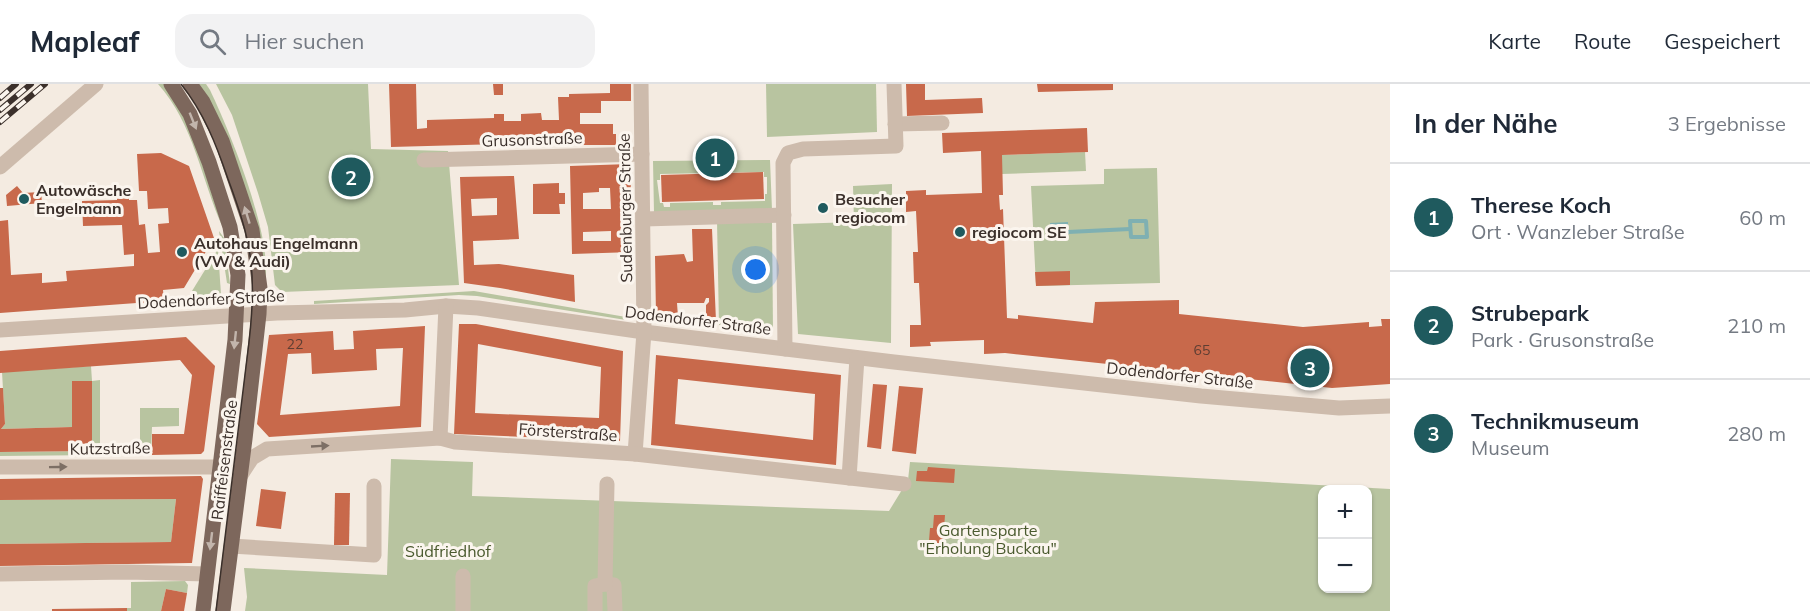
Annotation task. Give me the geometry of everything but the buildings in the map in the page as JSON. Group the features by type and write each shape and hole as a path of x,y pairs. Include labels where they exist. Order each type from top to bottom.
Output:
{"main road":[{"path":"171,84 190,114 230,227 238,275 249,315"},
{"path":"190,84 216,124 248,216 258,264 260,288 249,315 231,482 236,511"},
{"name":"Raiffeisenstraße","path":"203,611 220,467 249,315"},
{"name":"Raiffeisenstraße","path":"223,611 240,475 249,315"}],"street":[{"path":"0,167 96,84"},
{"name":"Sudenburger Straße","path":"635,454 644,332 641,84"},
{"path":"785,349 783,163 788,153 803,149 896,146 894,84"},
{"path":"896,124 942,123"},
{"name":"Grusonstraße","path":"424,160 642,154"},
{"path":"644,219 784,215"},
{"path":"440,438 446,306"},
{"name":"Dodendorfer Straße","path":"0,330 446,306 478,308 644,332 857,358 1306,406 1339,408 1390,406"},
{"path":"849,478 857,358"},
{"name":"Försterstraße","path":"240,475 252,458 267,449 440,438 455,442 635,454 904,484"},
{"name":"Kutzstraße","path":"0,467 220,467"},
{"path":"604,584 607,484"},
{"path":"231,546 374,555 374,486"},
{"path":"0,574 137,572 207,574"},
{"path":"463,576 463,611"},
{"path":"595,611 595,586 604,584 614,585 615,611"}],"green space":[{"path":"158,84 165,84 191,129 223,228 189,134 180,116"},
{"path":"196,84 206,84 210,90 248,185 263,239 266,263 265,282"},
{"path":"216,84 368,84 371,149 448,151 459,285 282,292 275,285 268,227 258,193 232,115"},
{"path":"766,84 876,84 877,132 767,137"},
{"path":"1085,152 1086,171 1002,174 1002,155"},
{"path":"770,160 772,210 654,213 653,161","holes":["764,172 764,177 767,177 765,201 721,202 721,205 713,205 713,202 670,203 670,207 664,207 663,203 660,203 657,180 660,180 660,174"]},
{"path":"1157,168 1160,283 1036,286 1031,186 1104,184 1104,169"},
{"path":"892,184 891,343 798,334 793,224 854,222 853,186"},
{"path":"717,221 772,221 773,330 719,325"},
{"path":"219,231 224,238 230,284 227,283"},
{"path":"218,249 221,295 193,298 192,291"},
{"path":"474,291 626,317 626,320 459,295 314,304 314,301"},
{"path":"91,366 92,381 100,380 100,455 0,456 0,452 92,451 91,381 72,381 72,427 1,429 5,424 2,372"},
{"path":"140,408 179,408 179,426 152,427 151,455 110,455 110,449 140,448"},
{"path":"391,459 473,462 472,496 889,511 908,480 910,462 1319,485 1318,593 1372,593 1372,488 1390,489 1390,611 245,611 247,597 244,568 387,575"},
{"path":"176,499 171,542 0,544 0,500"},
{"path":"185,581 188,585 187,593 166,589 161,611 127,611 127,608 131,608 131,582"}],"water":[{"path":"1068,222 1068,239 1051,240 1050,223"}],"waterway":[{"path":"1130,221 1146,221 1147,237 1131,237 1130,221"},
{"path":"1068,232 1130,229"}],"tram line":[{"path":"181,84 203,118 219,153 248,241 252,273 250,332 216,611"}],"railway":[{"path":"0,98 16,84"},
{"path":"0,110 31,84"},
{"path":"0,122 45,84"}],"place":[{"name":"Therese Koch","path":"715,158"},
{"name":"Strubepark","path":"351,177"},
{"name":"Autowäsche Engelmann","path":"24,199"},
{"name":"Besucher regiocom","path":"823,208"},
{"name":"regiocom SE","path":"960,232"},
{"name":"Autohaus Engelmann (VW & Audi)","path":"182,252"},
{"name":"Technikmuseum","path":"1310,368"}],"park label":[{"name":"Gartensparte \"Erholung Buckau\"","path":"988,539"},
{"name":"Südfriedhof","path":"448,551"}]}
